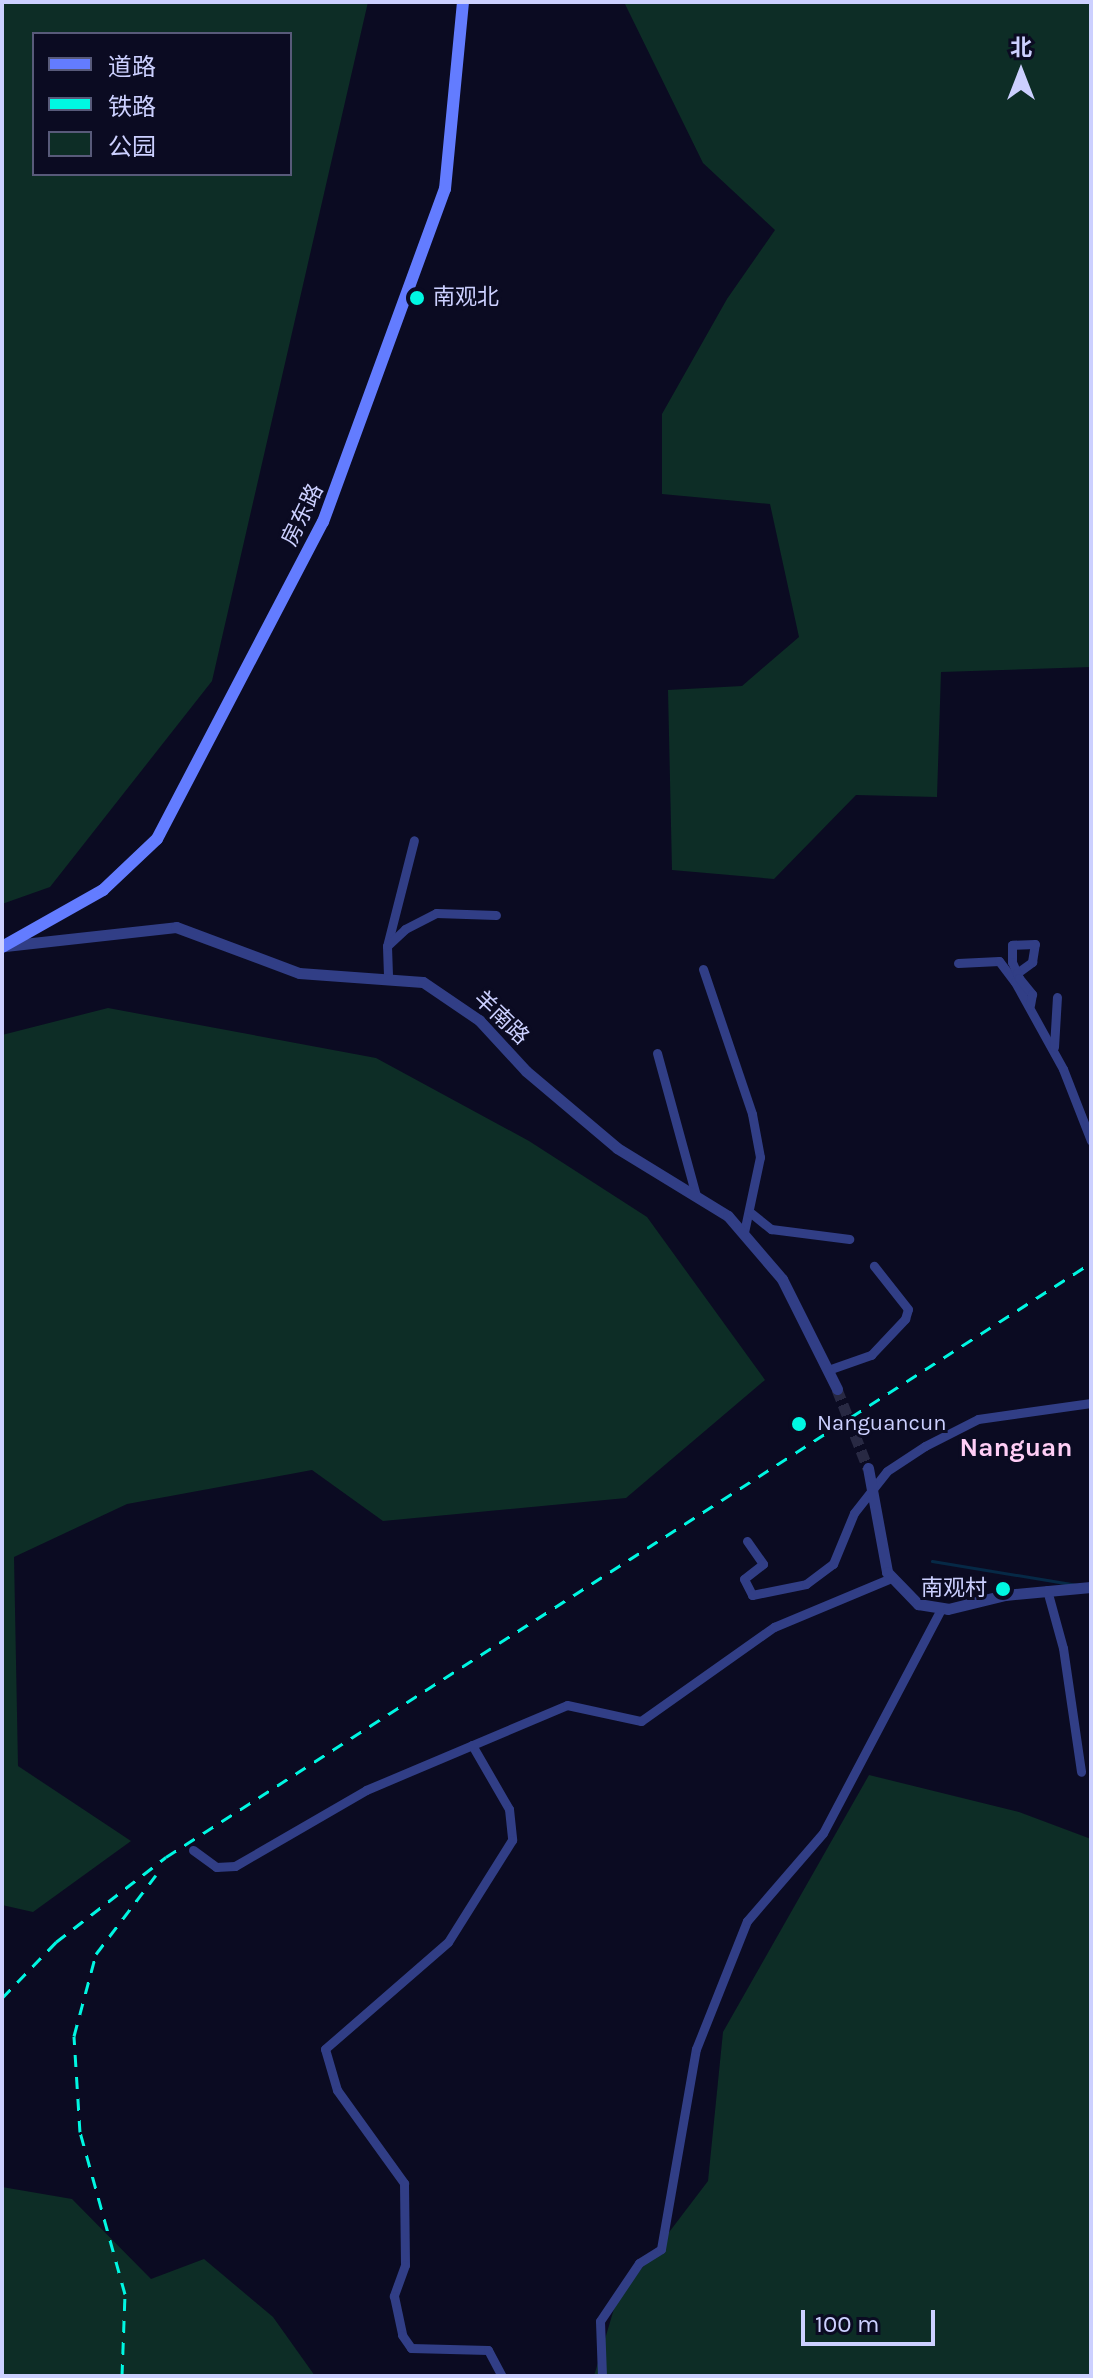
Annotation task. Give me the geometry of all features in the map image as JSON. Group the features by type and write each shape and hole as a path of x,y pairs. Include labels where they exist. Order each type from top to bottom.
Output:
{"main road":[{"name":"房东路","path":"4,947 103,890 157,839 323,522 445,189 463,2"}],"street":[{"path":"388,975 387,946 414,840"},
{"path":"387,946 436,913 496,915"},
{"name":"羊南路","path":"4,947 176,927 299,973 388,975 423,982 450,997 607,1140 696,1196 744,1232 782,1279 837,1389"},
{"path":"958,963 999,961 1030,1005 1091,1141"},
{"path":"703,969 752,1114 760,1157 751,1213 744,1232"},
{"path":"1017,973 1032,994 1030,1005"},
{"path":"1056,1059 1051,1035 1057,997"},
{"path":"657,1053 696,1196"},
{"path":"751,1213 771,1229 849,1239"},
{"path":"828,1370 871,1355 905,1319 908,1309 874,1266"},
{"path":"747,1541 763,1564 744,1579 752,1595 806,1584 833,1564 854,1513 887,1471 925,1446 978,1419 1091,1403"},
{"path":"868,1468 875,1487 891,1578 918,1604 941,1609 1047,1590 1087,1587"},
{"path":"193,1850 216,1867 235,1866 366,1790 567,1705 641,1721 774,1627 891,1578"},
{"path":"1047,1590 1081,1772"},
{"path":"602,2376 600,2321 639,2263 661,2249 696,2049 747,1921 800,1865 845,1798 941,1609"},
{"path":"472,1745 509,1809 512,1840 448,1942 325,2049 337,2090 404,2183 406,2252 394,2296 402,2335 411,2348 488,2350 502,2376"}],"green space":[{"path":"2,2 368,2 212,681 50,887 2,904"},
{"path":"624,2 1091,2 1091,667 941,672 937,797 856,795 774,879 672,870 668,690 742,686 799,637 770,504 662,494 662,414 727,299 775,230 703,163"},
{"path":"108,1008 376,1058 529,1141 647,1217 765,1380 626,1498 383,1521 312,1470 127,1504 14,1557 18,1766 131,1841 33,1912 2,1905 2,1035"},
{"path":"869,1775 1019,1812 1091,1839 1091,2376 594,2376 616,2302 708,2181 723,2032"},
{"path":"2,2187 72,2199 151,2279 204,2259 273,2317 315,2376 2,2376"}],"waterway":[{"path":"932,1561 1077,1585"}],"tunnel":[{"path":"837,1389 868,1468"}],"railway":[{"path":"2,1998 56,1942 166,1857 1091,1263"},
{"path":"122,2376 125,2294 80,2132 74,2036 96,1954 156,1875"}],"place":[{"name":"南观北","path":"417,298"},
{"name":"Nanguancun","path":"799,1424"},
{"name":"南观村","path":"1003,1589"}],"district":[{"name":"Nanguan","path":"1016,1448"}]}
